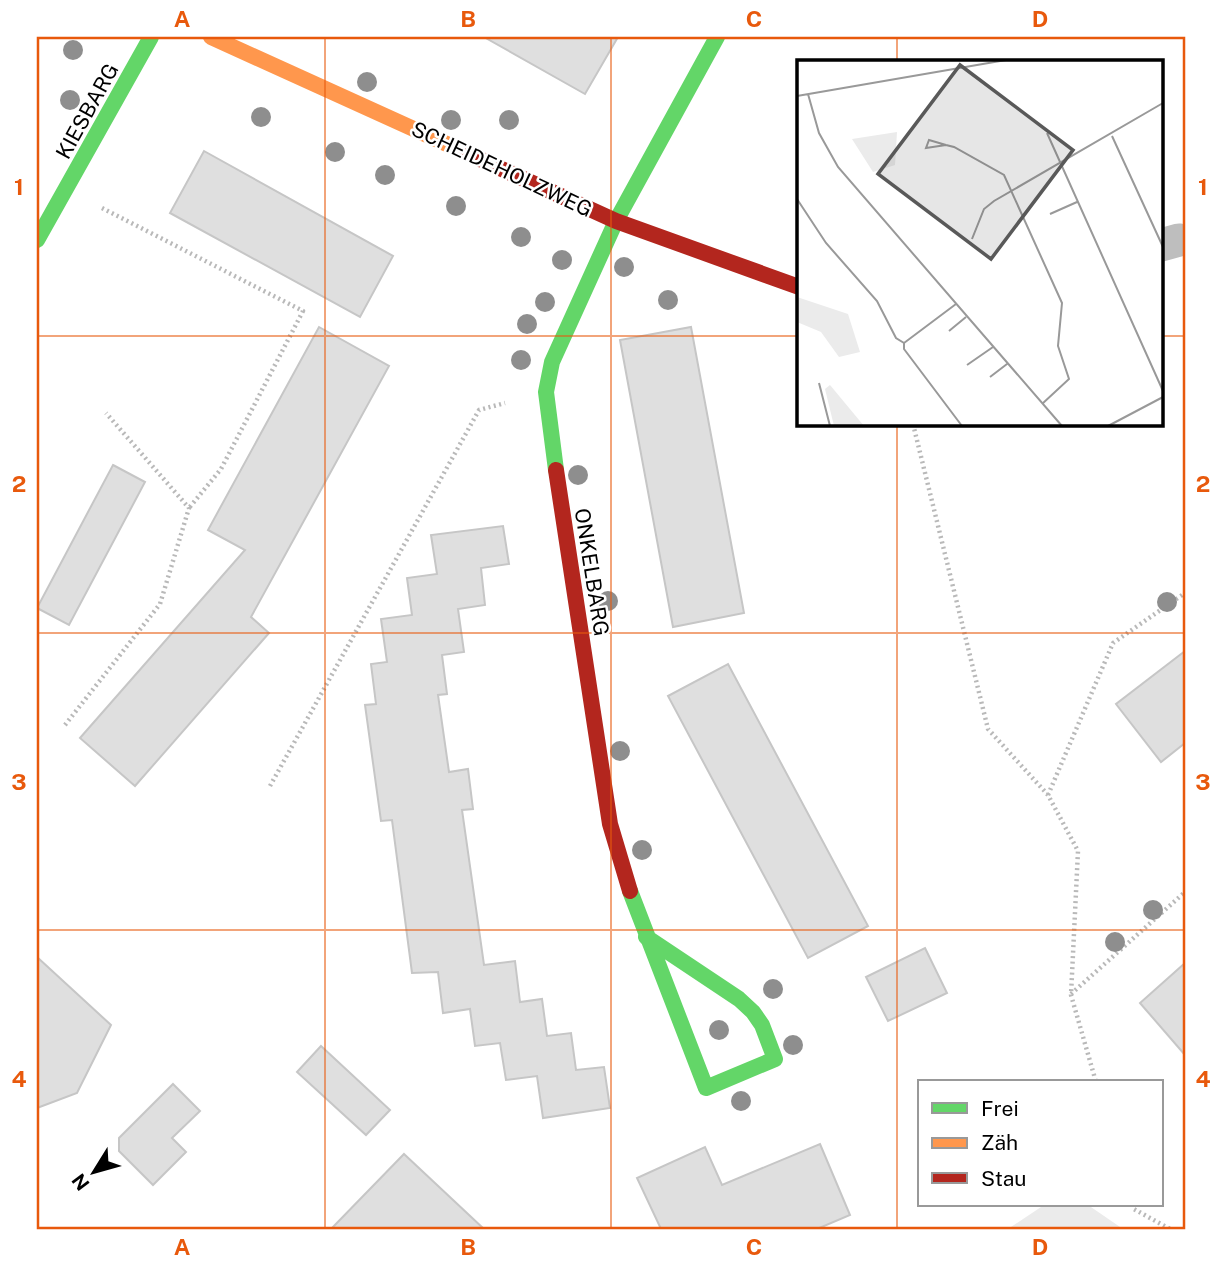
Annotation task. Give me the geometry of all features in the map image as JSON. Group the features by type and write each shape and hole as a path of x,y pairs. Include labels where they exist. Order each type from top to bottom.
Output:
{"street":[{"name":"KIESBARG","path":"37,240 151,37"},
{"name":"SCHEIDEHOLZWEG","path":"211,37 616,221 797,286"},
{"name":"ONKELBARG","path":"646,937 739,999 753,1012 762,1025 775,1059 706,1087 646,937 621,867 608,810 546,392 552,362 616,221 717,37"}],"path":[{"path":"65,725 160,604 189,508 220,469 303,311 66,191"},
{"path":"271,786 479,410 546,392"},
{"path":"106,413 189,508"},
{"path":"912,425 988,729 1048,795 1078,851 1071,995 1095,1080"},
{"path":"1048,795 1113,643 1185,593"},
{"path":"1071,995 1185,892"},
{"path":"1132,1206 1170,1229"}],"shaded area":[{"path":"1042,1206 1089,1206 1123,1229 1008,1229"}],"building":[{"path":"484,37 618,37 585,94"},
{"path":"204,151 393,256 360,317 170,213"},
{"path":"319,327 389,366 251,617 269,633 135,786 80,738 245,550 208,530"},
{"path":"691,327 744,613 673,627 620,340"},
{"path":"113,465 145,482 69,625 37,608"},
{"path":"503,526 509,564 481,568 485,605 458,609 464,652 442,655 447,694 438,695 449,772 468,769 473,809 462,810 484,965 515,961 520,1002 542,999 547,1036 571,1033 576,1070 604,1067 610,1108 543,1118 537,1076 506,1080 500,1043 475,1046 470,1009 443,1013 438,972 412,973 392,820 381,821 365,705 376,704 371,664 387,662 381,619 412,615 407,578 437,574 431,535"},
{"path":"1185,651 1185,743 1161,762 1116,704"},
{"path":"728,664 868,926 808,958 668,696"},
{"path":"925,948 947,993 888,1021 866,977"},
{"path":"37,957 111,1025 77,1093 37,1108"},
{"path":"1185,963 1185,1055 1140,1003"},
{"path":"321,1046 390,1110 366,1135 297,1072"},
{"path":"173,1084 200,1111 172,1138 186,1152 153,1185 119,1151 119,1138"},
{"path":"820,1144 850,1215 817,1229 661,1229 637,1178 705,1147 722,1185"},
{"path":"404,1154 484,1229 331,1229"}],"traffic: fast":[{"path":"37,240 151,37"},
{"path":"556,470 546,392 552,362 616,221 717,37"},
{"path":"630,891 706,1088 775,1059 762,1025 753,1012 739,999 646,937"}],"traffic: slow":[{"path":"211,37 460,150"}],"traffic: jam":[{"path":"460,150 616,221 797,286"},
{"path":"556,470 610,824 630,891"}]}
